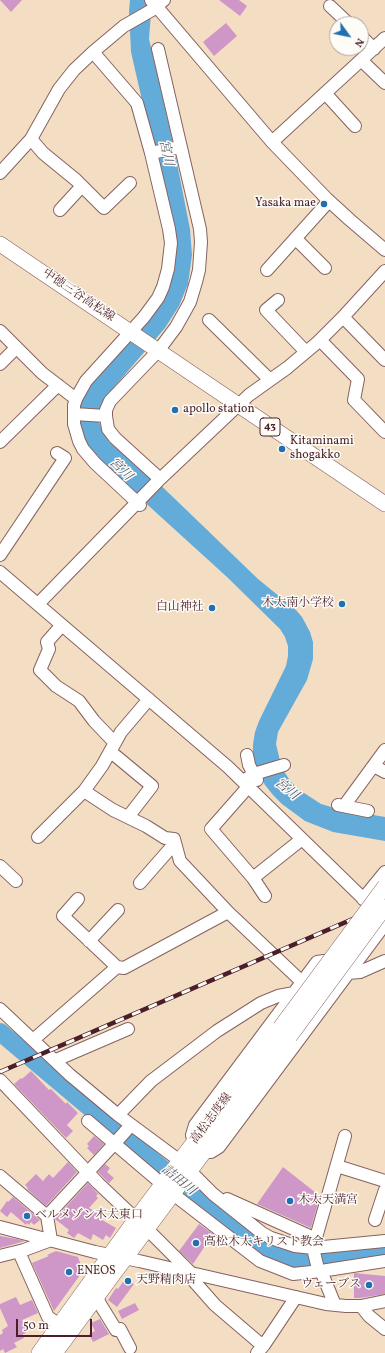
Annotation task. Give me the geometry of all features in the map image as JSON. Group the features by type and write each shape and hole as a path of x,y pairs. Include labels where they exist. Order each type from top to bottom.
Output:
{"main road":[{"name":"中徳三谷高松線","path":"0,244 156,350"},
{"name":"43","path":"156,350 385,504"},
{"name":"高松志度線","path":"285,1032 385,886"},
{"name":"高松志度線","path":"39,1353 60,1325 117,1257 285,1032 385,907"},
{"name":"高松志度線","path":"57,1352 97,1296 117,1257"}],"street":[{"path":"0,173 31,139 59,89 74,70 93,52 156,3 272,142 330,201 385,250"},
{"path":"330,6 341,16"},
{"path":"272,142 385,38"},
{"path":"369,44 374,49"},
{"path":"158,49 178,147 200,229 201,255 196,282 190,302 176,327 110,401 104,415 108,429 115,438 159,480"},
{"path":"93,52 138,104 152,153 169,229 170,255 166,280 158,298 132,333 86,381 76,399 76,433 83,449 95,463 138,502"},
{"path":"361,60 385,83"},
{"path":"325,93 355,126"},
{"path":"31,139 43,153 82,186 104,208 130,183"},
{"path":"152,153 178,147"},
{"path":"60,210 82,186"},
{"path":"267,270 330,201"},
{"path":"296,239 325,268"},
{"path":"38,604 159,480 249,395 287,368 320,340 344,317 385,271"},
{"path":"278,300 266,310 306,352"},
{"path":"344,317 385,360"},
{"path":"209,320 270,380"},
{"path":"0,331 42,373 76,399"},
{"path":"320,340 358,379 354,400 385,432"},
{"path":"0,364 16,348"},
{"path":"0,442 58,385"},
{"path":"75,414 104,415"},
{"path":"0,555 65,458 57,454"},
{"path":"0,572 228,767 252,779 302,839 363,899 385,918"},
{"path":"62,624 47,642 49,649 40,670 56,686 79,701 113,747 152,786 128,818"},
{"path":"38,837 84,791 102,766 121,732 149,699"},
{"path":"368,811 341,805 374,766 385,750"},
{"path":"247,755 252,779"},
{"path":"265,896 253,878 211,829 252,779 284,766"},
{"path":"374,766 385,772"},
{"path":"84,791 113,810 146,826 165,838 174,839 180,861 228,912 302,982"},
{"path":"253,878 302,839"},
{"path":"140,883 175,843"},
{"path":"0,866 16,881"},
{"path":"363,899 385,872"},
{"path":"78,899 63,916 117,967 124,968 228,912"},
{"path":"89,941 118,910"},
{"path":"385,924 348,973 219,1147 211,1152 199,1148 192,1135 195,1125 317,962 324,961 348,973 360,972 385,961"},
{"path":"33,1040 117,967"},
{"path":"118,1115 150,1081 217,1031 261,1004 278,996 294,993"},
{"path":"0,1009 56,1060 70,1075 262,1233 271,1238 295,1246 385,1241"},
{"path":"56,1060 128,1028"},
{"path":"0,1080 88,1172 142,1224 188,1272 215,1305 260,1350 296,1297"},
{"path":"88,1121 260,1261 293,1274 385,1261"},
{"path":"47,1216 131,1125"},
{"path":"335,1305 320,1270 314,1246 345,1136"},
{"path":"337,1166 385,1181"},
{"path":"0,1176 47,1216 51,1240"},
{"path":"375,1220 385,1190"},
{"path":"213,1194 314,1246"},
{"path":"0,1227 117,1257 335,1305 361,1306 385,1301"},
{"path":"0,1256 19,1252 51,1240"},
{"path":"19,1252 48,1317 60,1325"},
{"path":"97,1296 100,1304 116,1330 120,1329 130,1348"},
{"path":"361,1306 369,1316 385,1328"}],"water":[{"name":"宮川","path":"130,0 152,0 149,39 173,143 190,229 192,255 188,284 179,306 165,328 110,392 100,410 99,422 109,442 147,472 258,579 296,610 302,617 310,632 313,642 313,659 307,680 278,732 276,744 281,765 291,782 301,791 321,804 338,809 385,817 385,841 333,832 305,821 282,804 265,785 256,766 253,755 253,744 259,721 286,666 288,646 285,637 280,629 227,577 106,467 88,448 79,427 78,407 83,394 172,272 155,157 131,52 129,11"}],"building":[{"path":"0,0 22,0 11,12"},
{"path":"219,0 239,0 247,6 240,16"},
{"path":"226,23 237,36 214,56 203,42"},
{"path":"31,1071 49,1090 51,1089 66,1104 67,1102 78,1113 67,1125 73,1131 66,1138 14,1084"},
{"path":"94,1136 104,1144 94,1155 87,1148 89,1146 87,1144"},
{"path":"68,1162 77,1172 46,1206 27,1189 28,1188 25,1185 36,1174 43,1181 49,1174 53,1178"},
{"path":"105,1164 110,1168 107,1172 114,1178 109,1183 98,1172"},
{"name":"木太天満宮","path":"283,1167 320,1196 311,1228 257,1204"},
{"path":"88,1183 98,1194 96,1196 98,1198 89,1208 99,1213 97,1217 116,1228 110,1238 106,1235 103,1240 93,1234 91,1240 78,1233 74,1238 67,1233 69,1230 55,1219"},
{"path":"13,1197 40,1220 34,1225 31,1222 29,1225 27,1223 26,1225 11,1212 7,1217 0,1211 7,1201 8,1202"},
{"name":"高松木太キリスト教会","path":"199,1224 213,1234 193,1264 179,1251"},
{"path":"0,1236 17,1239 25,1241 0,1248"},
{"path":"56,1251 78,1257 83,1271 54,1311 32,1263 49,1256 47,1255"},
{"name":"ウェーブス","path":"354,1273 385,1276 385,1294 354,1298"},
{"path":"125,1279 134,1284 117,1307 108,1300 116,1288 118,1289"},
{"path":"16,1297 20,1305 32,1300 38,1313 22,1320 27,1332 22,1335 24,1338 14,1343 17,1347 5,1353 3,1349 0,1351 0,1335 3,1333 2,1330 8,1326 0,1308 0,1304"},
{"path":"135,1303 139,1310 122,1319 118,1311"},
{"path":"100,1319 109,1334 93,1342 89,1334 95,1331 91,1323"}],"waterway":[{"name":"詰田川","path":"0,1032 158,1165 253,1241 269,1250 298,1260 313,1260 385,1251"}],"railway":[{"path":"0,1072 385,905"}],"place":[{"name":"Yasaka mae","path":"324,204"},
{"name":"apollo station","path":"175,410"},
{"name":"Kitaminami shogakko","path":"282,449"},
{"name":"木太南小学校","path":"342,604"},
{"name":"白山神社","path":"212,608"},
{"name":"木太天満宮","path":"290,1201"},
{"name":"ベルメゾン木太東口","path":"27,1216"},
{"name":"高松木太キリスト教会","path":"196,1243"},
{"name":"ENEOS","path":"69,1272"},
{"name":"天野精肉店","path":"128,1281"},
{"name":"ウェーブス","path":"369,1285"}]}
